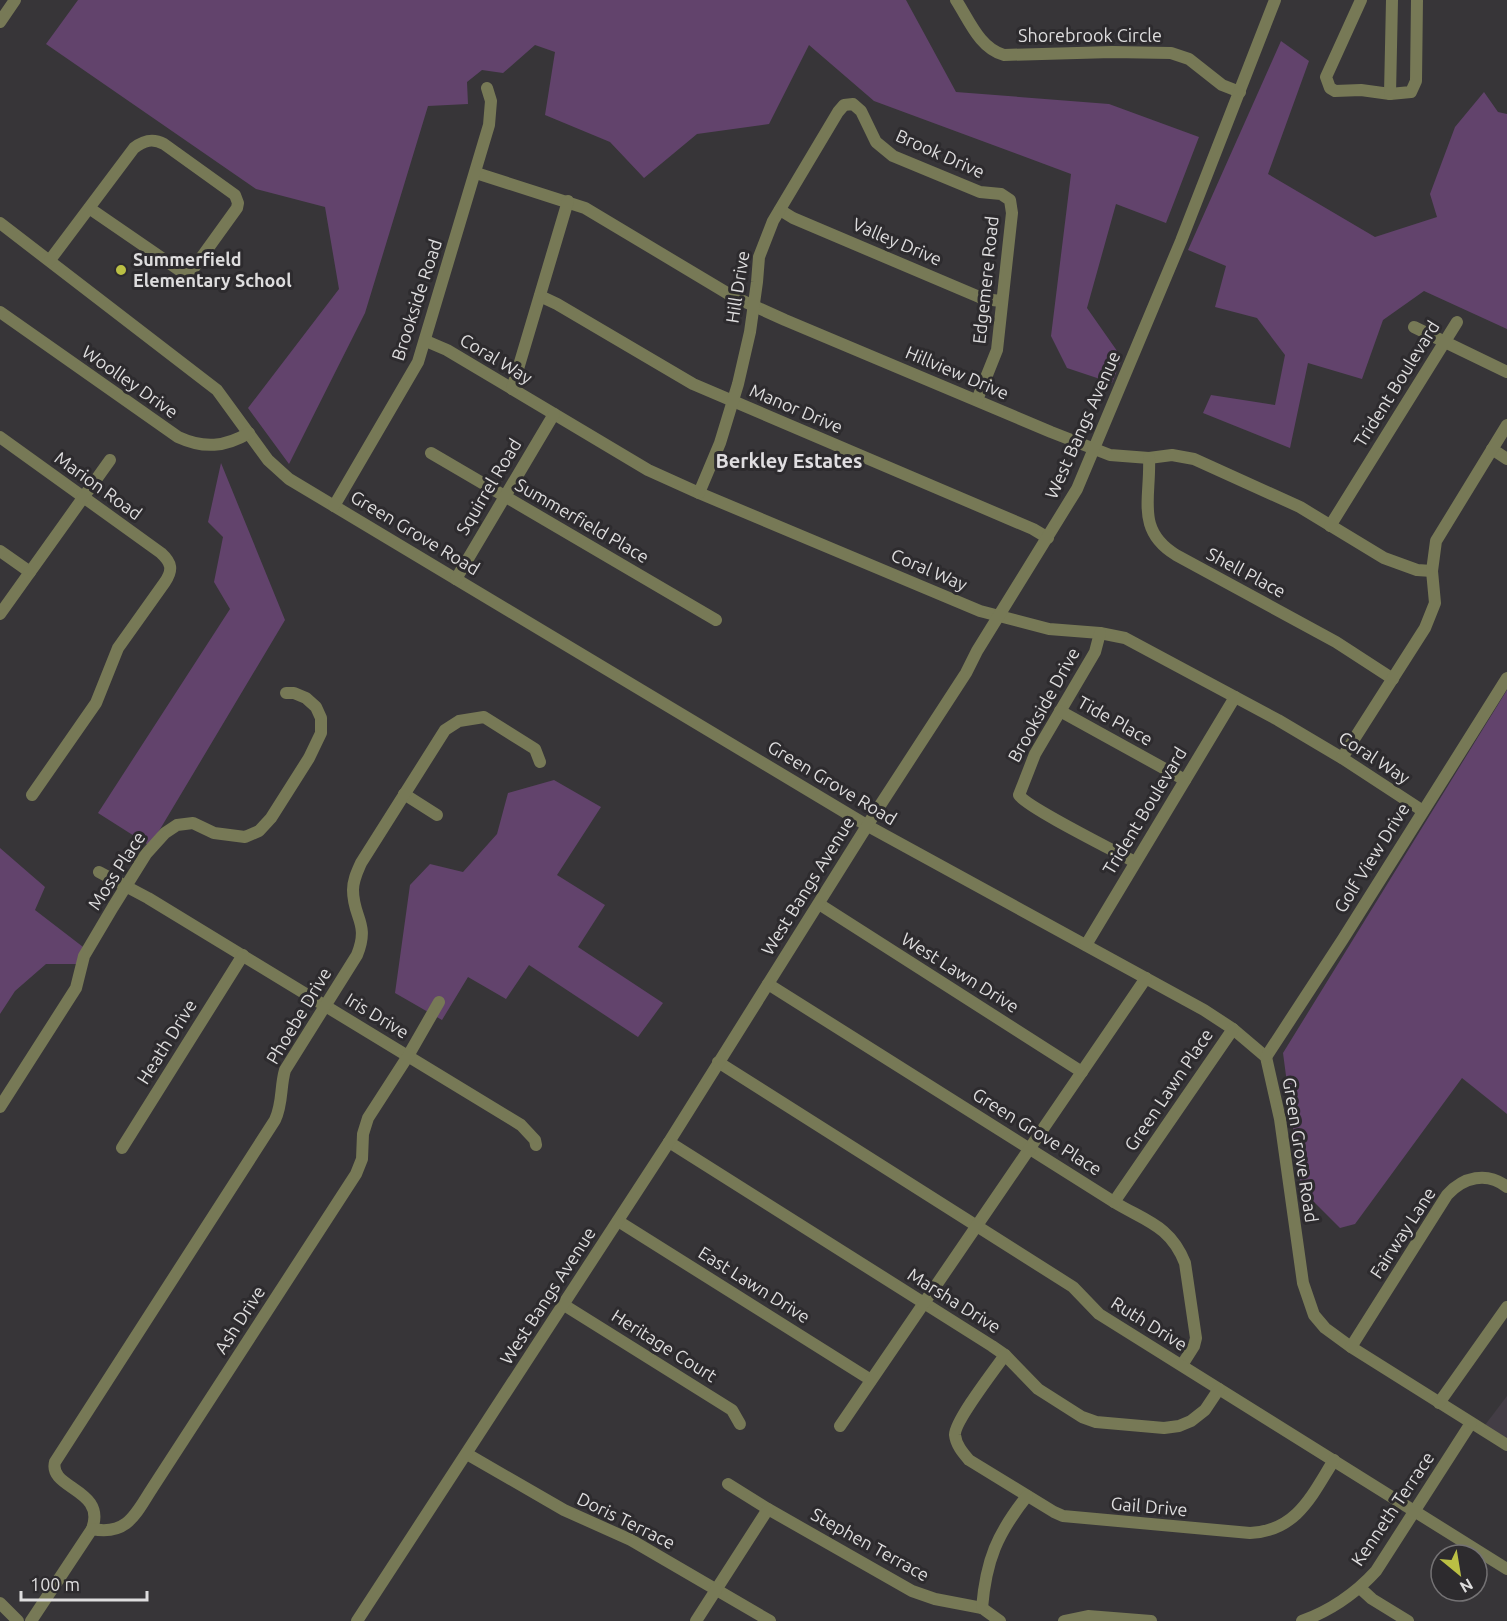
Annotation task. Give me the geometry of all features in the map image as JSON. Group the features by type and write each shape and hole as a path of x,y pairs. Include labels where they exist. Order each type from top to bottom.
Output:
{"street":[{"path":"0,22 15,0"},
{"name":"Shorebrook Circle","path":"956,0 985,45 997,53 1005,55 1171,53 1189,59 1222,85 1240,92"},
{"name":"West Bangs Avenue","path":"357,1621 669,1142 966,673 1077,489 1095,450 1240,92 1275,0"},
{"path":"1361,0 1326,77 1330,88 1335,91 1361,90 1390,94 1411,92 1416,81 1417,0"},
{"path":"1390,94 1392,0"},
{"name":"Brookside Road","path":"334,506 412,375 426,341 476,173 491,114 491,101 487,88"},
{"name":"Brook Drive","path":"848,105 853,104 861,111 876,142 893,156 980,192 1001,194 1006,197"},
{"name":"Hill Drive","path":"699,493 720,443 748,343 759,257 780,210 838,112 844,105 848,105"},
{"path":"50,260 89,208 134,148 140,143 153,140 164,144 235,195 238,203 237,208 188,276 89,208"},
{"name":"Hillview Drive","path":"476,173 585,208 732,296 1095,450 1110,455 1149,458 1172,455 1194,459 1300,507 1384,558 1417,570 1432,571"},
{"name":"Edgemere Road","path":"977,400 996,356 1012,213 1010,200 1006,197"},
{"path":"512,389 568,201"},
{"name":"Valley Drive","path":"780,210 793,218 973,294 1001,301"},
{"name":"Green Grove Road","path":"0,223 217,390 268,460 282,474 868,826 1146,978 1233,1029 1266,1057 1280,1119 1298,1253 1308,1301 1318,1320 1351,1347 1507,1445"},
{"name":"Manor Drive","path":"540,296 693,384 1034,529 1048,538"},
{"name":"Woolley Drive","path":"0,312 178,437 200,445 217,445 228,444 249,433"},
{"name":"Trident Boulevard","path":"1330,526 1457,322"},
{"path":"1414,327 1507,372"},
{"name":"Coral Way","path":"426,341 447,350 648,470 699,493 980,611 1049,629 1100,633 1125,638 1342,758 1423,811"},
{"name":"Squirrel Road","path":"456,579 554,414"},
{"path":"1342,758 1425,628 1435,603 1432,571 1434,550 1439,534 1507,425"},
{"name":"Marion Road","path":"0,437 161,553 168,559 171,567 170,575 118,648 96,703 32,795"},
{"path":"1492,449 1507,459"},
{"name":"Summerfield Place","path":"431,453 716,620"},
{"name":"Shell Place","path":"1149,458 1147,514 1150,528 1161,544 1176,555 1336,642 1393,679"},
{"path":"0,614 110,460"},
{"path":"0,551 30,572"},
{"name":"Brookside Drive","path":"1100,633 1095,652 1035,754 1019,795 1023,800 1136,862"},
{"name":"Golf View Drive","path":"1266,1057 1507,678"},
{"name":"Moss Place","path":"0,1107 76,988 84,956 126,886 146,854 165,833 177,825 193,823 214,833 244,837 259,831 272,818 309,758 321,733 321,718 316,707 306,698 294,693 286,693"},
{"name":"Trident Boulevard","path":"1086,945 1235,697"},
{"name":"Tide Place","path":"1060,711 1185,780"},
{"name":"Phoebe Drive","path":"92,1529 95,1520 89,1500 60,1479 54,1472 55,1462 275,1120 281,1103 285,1070 357,955 362,942 362,930 353,898 354,880 361,863 445,730 452,724 468,718 484,717 491,720 536,749 540,762"},
{"path":"404,794 437,815"},
{"name":"Iris Drive","path":"99,872 243,955 521,1125 536,1144"},
{"name":"West Lawn Drive","path":"819,904 1082,1072"},
{"name":"Heath Drive","path":"122,1148 243,955"},
{"path":"840,1426 1146,978"},
{"name":"Green Grove Place","path":"768,984 1114,1202 1160,1227 1182,1253 1187,1268 1196,1338 1194,1346 1182,1365"},
{"name":"Ash Drive","path":"92,1529 106,1532 119,1528 135,1514 356,1174 362,1159 363,1134 368,1118 439,1002"},
{"name":"Green Lawn Place","path":"1114,1202 1233,1029"},
{"name":"Ruth Drive","path":"718,1062 1073,1287 1099,1314 1507,1569"},
{"name":"Marsha Drive","path":"669,1142 1005,1355 1038,1389 1082,1417 1101,1423 1164,1428 1179,1426 1191,1421 1205,1410 1219,1389"},
{"name":"Fairway Lane","path":"1351,1347 1447,1195 1466,1180 1478,1177 1490,1178 1507,1187"},
{"name":"East Lawn Drive","path":"618,1221 871,1380"},
{"name":"Heritage Court","path":"564,1305 732,1410 740,1424"},
{"path":"1439,1403 1507,1306"},
{"name":"Gail Drive","path":"1005,1355 963,1416 955,1438 969,1460 1054,1512 1072,1518 1258,1533 1278,1528 1297,1514 1308,1502 1334,1460"},
{"name":"Kenneth Terrace","path":"1302,1621 1344,1601 1360,1588 1385,1559 1471,1423"},
{"name":"Doris Terrace","path":"467,1454 550,1503 631,1540 770,1621"},
{"name":"Stephen Terrace","path":"728,1484 912,1591 935,1599 982,1608 1000,1621"},
{"path":"982,1608 985,1579 991,1555 1007,1524 1027,1496"},
{"path":"696,1621 768,1509"},
{"path":"31,1621 92,1529"},
{"path":"1360,1588 1372,1599 1408,1621"},
{"path":"0,1603 18,1621"},
{"path":"1064,1621 1088,1616 1150,1621"}],"shaded area":[{"path":"78,0 906,0 956,92 1109,104 1199,137 1166,223 1116,204 1087,308 1122,358 1112,383 1067,368 1051,336 1071,174 874,101 809,45 769,124 697,134 644,178 610,142 545,115 555,52 535,45 503,73 482,70 467,82 468,104 428,106 365,313 289,464 248,408 339,289 325,207 256,189 46,44"},
{"path":"1281,41 1309,61 1268,174 1375,237 1437,217 1430,194 1455,127 1484,92 1498,112 1507,114 1507,329 1424,291 1383,320 1362,379 1308,363 1290,448 1203,413 1211,395 1275,405 1285,355 1257,318 1215,307 1226,266 1188,250"},
{"path":"221,463 285,620 150,846 98,813 230,609 214,582 223,537 208,522"},
{"path":"1507,690 1507,1114 1462,1078 1355,1224 1340,1228 1301,1189 1283,1053"},
{"path":"554,780 601,807 557,875 605,905 578,947 663,1003 638,1037 529,965 506,999 468,977 442,1020 395,993 410,885 430,864 463,872 497,834 508,793"},
{"path":"0,848 45,887 35,910 87,950 82,964 46,964 15,991 0,1014"},
{"path":"1507,1396 1507,1445 1482,1429"}],"place":[{"name":"Summerfield Elementary School","path":"121,270"}],"district":[{"name":"Berkley Estates","path":"789,461"}]}
